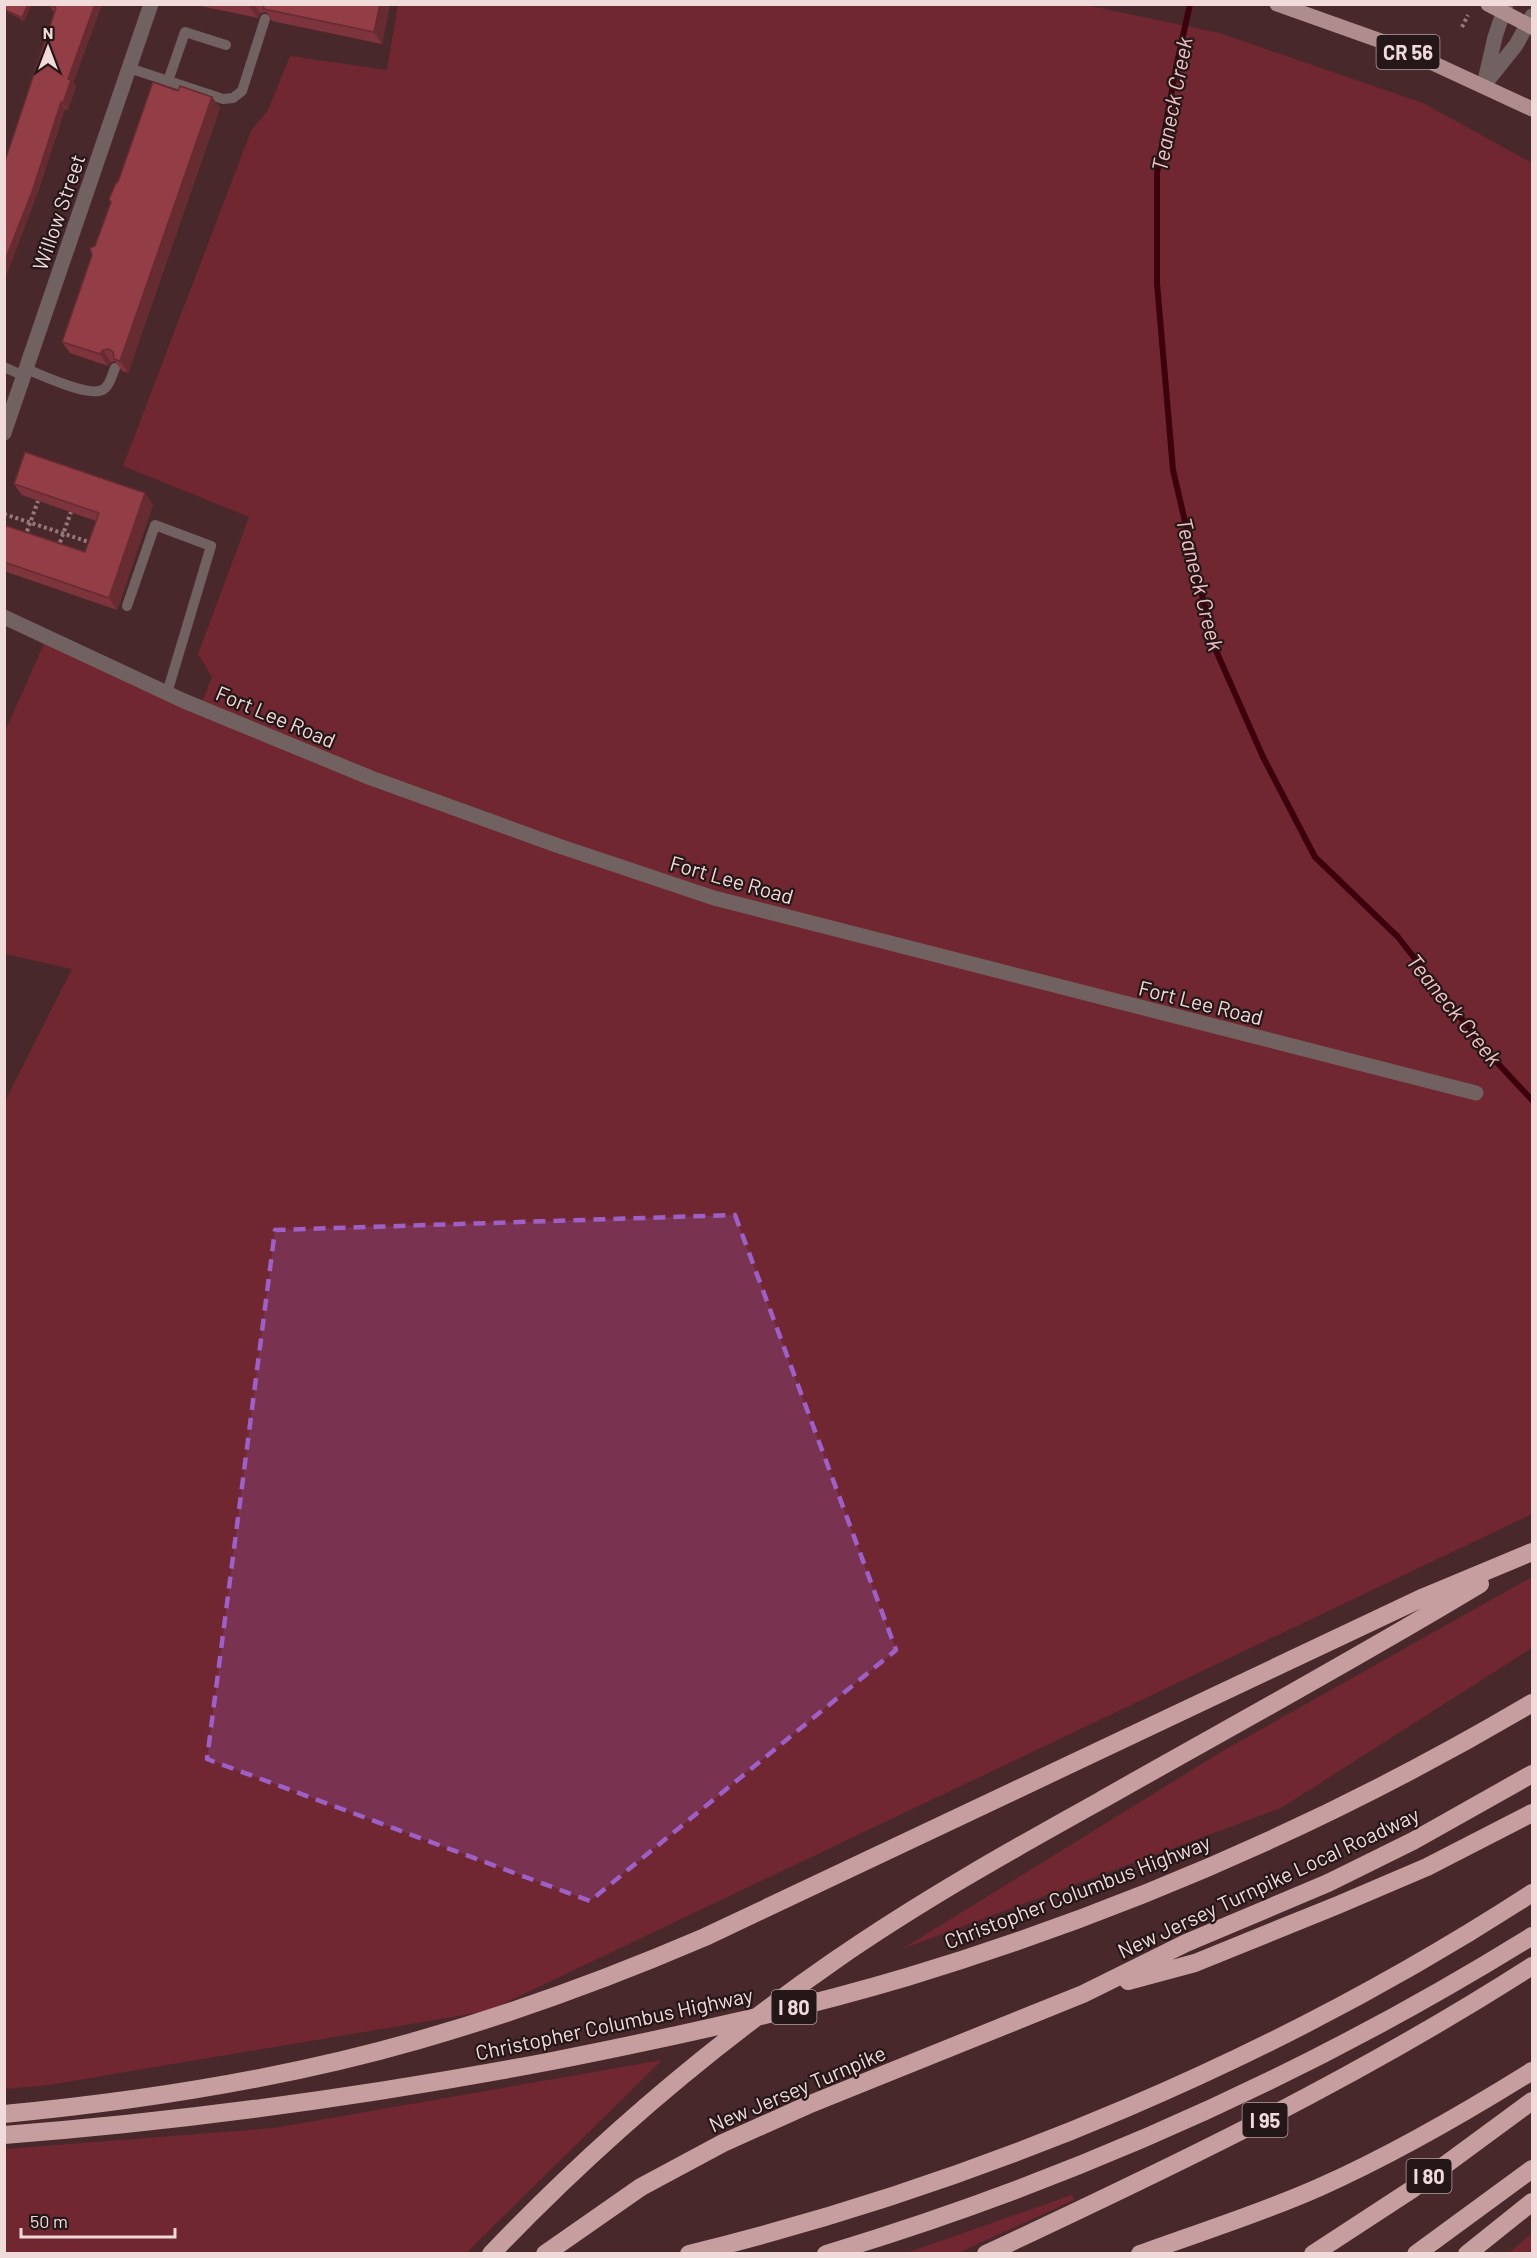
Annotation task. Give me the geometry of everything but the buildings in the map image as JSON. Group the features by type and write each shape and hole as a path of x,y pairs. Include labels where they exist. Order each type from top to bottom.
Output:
{"highway":[{"path":"491,2253 639,2113 718,2048 834,1961 925,1902 994,1861 1430,1614 1533,1552"},
{"path":"4,2115 110,2102 350,2057 484,2021 584,1987 705,1937 1424,1597 1533,1552"},
{"name":"Christopher Columbus Highway","path":"4,2135 189,2117 323,2100 443,2081 644,2042 861,1990 1040,1933 1215,1864 1301,1826 1386,1784 1533,1703"},
{"name":"New Jersey Turnpike Local Roadway","path":"1083,1994 1186,1943 1339,1878 1434,1830 1533,1773"},
{"path":"1083,1994 1195,1963 1426,1867 1533,1813"},
{"path":"689,2253 772,2232 896,2195 1030,2146 1136,2103 1334,2008 1533,1893"},
{"path":"826,2253 908,2229 997,2198 1183,2123 1383,2023 1533,1936"},
{"name":"I 95","path":"986,2253 1139,2183 1295,2105 1398,2049 1533,1966"},
{"name":"New Jersey Turnpike","path":"545,2253 641,2187 723,2144 819,2101 1083,1994"},
{"path":"1140,2253 1277,2204 1355,2171 1428,2134 1533,2071"},
{"name":"I 80","path":"1313,2253 1411,2190 1533,2101"},
{"path":"1416,2253 1533,2169"},
{"path":"1467,2253 1533,2202"}],"main road":[{"name":"CR 56","path":"1277,4 1378,39 1533,109"},
{"path":"1488,4 1505,8 1531,23"}],"street":[{"name":"Willow Street","path":"5,431 151,4"},
{"path":"1484,85 1494,37 1505,8"},
{"path":"1484,85 1531,23"},
{"name":"Fort Lee Road","path":"4,617 184,701 371,778 556,845 714,898 1476,1093"}],"lane":[{"path":"129,68 223,99 233,98 242,91 265,19"},
{"path":"168,81 185,32 226,45"},
{"path":"4,367 96,393 108,385 115,368"},
{"path":"127,606 155,525 211,546 167,693"}],"path":[{"path":"1462,27 1468,15"},
{"path":"24,540 38,501"},
{"path":"57,552 71,512"},
{"path":"4,514 100,546"},
{"path":"90,552 97,533"}],"highlighted area":[{"path":"735,1215 896,1650 590,1901 207,1759 275,1230"}],"shaded area":[{"path":"398,5 1086,5 1219,33 1423,103 1532,163 1532,1514 488,2011 49,2085 5,2089 5,1101 72,969 5,954 4,726 7,727 47,637 200,707 212,677 198,654 249,517 123,466 251,131 268,110 290,56 387,70"},
{"path":"1532,1577 1532,1648 1281,1808 902,1949 1226,1749"},
{"path":"662,2060 466,2253 5,2253 5,2149 274,2128"},
{"path":"1072,2195 1074,2200 958,2253 906,2253"},
{"path":"1532,2233 1532,2253 1509,2253"}],"waterway":[{"name":"Teaneck Creek","path":"1190,4 1157,173 1157,283 1173,470 1214,646 1263,757 1315,857 1398,937 1489,1054 1532,1100"}]}
